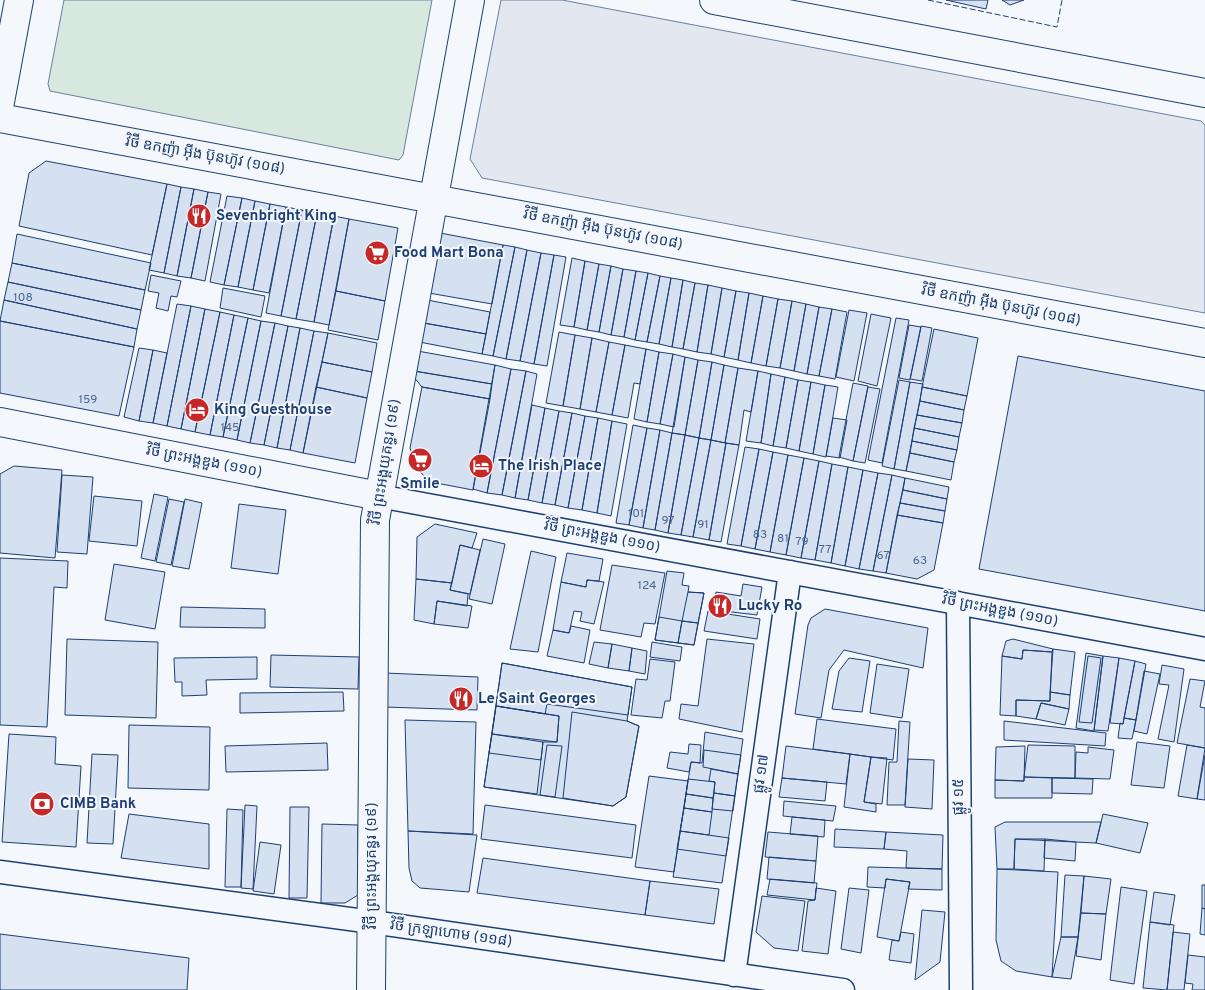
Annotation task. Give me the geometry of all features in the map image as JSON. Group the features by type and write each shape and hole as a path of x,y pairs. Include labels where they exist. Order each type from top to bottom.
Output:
{"street":[{"path":"0,102 19,0"},
{"name":"វិថី ព្រះអង្គយុគន្ធរ (១៩)","path":"371,990 375,520 470,0"},
{"path":"714,0 1205,93"},
{"name":"វិថី ឧកញ៉ា អ៊ីង ប៊ុនហ៊ូវ (១០៨)","path":"0,118 1205,343"},
{"name":"វិថី ព្រះអង្គឌួង (១១០)","path":"0,422 378,496 1205,649"},
{"name":"ផ្លូវ ១៧","path":"734,975 790,572"},
{"name":"ផ្លូវ ១៥","path":"958,603 961,990"},
{"name":"វិថី ក្រឡាហោម (១១៨)","path":"0,872 372,922 843,990"}],"shaded area":[{"path":"64,0 432,0 403,155 399,160 50,91 48,84"},
{"path":"501,0 562,0 1201,121 1205,125 1205,313 482,178 470,159"}],"building":[{"path":"946,0 988,0 986,9"},
{"path":"1002,0 1024,0 1010,5"},
{"path":"46,161 167,184 152,255 19,226 29,173"},
{"path":"167,184 181,187 164,273 149,270"},
{"path":"181,187 194,189 177,276 164,273"},
{"path":"194,189 208,192 191,278 177,276"},
{"path":"208,192 221,194 205,281 191,278"},
{"path":"227,196 242,198 224,285 210,282"},
{"path":"242,198 255,201 238,287 224,285"},
{"path":"255,201 270,204 253,290 238,287"},
{"path":"270,204 286,207 269,293 253,290"},
{"path":"286,207 302,210 281,316 266,313"},
{"path":"302,210 317,213 296,319 281,316"},
{"path":"317,213 334,216 314,322 296,319"},
{"path":"334,216 349,219 329,325 314,322"},
{"path":"349,219 398,228 385,301 336,291"},
{"path":"435,232 503,245 492,304 423,292"},
{"path":"17,234 151,263 145,290 12,263"},
{"path":"503,245 515,247 493,356 482,354"},
{"path":"515,247 527,250 506,359 493,356"},
{"path":"527,250 541,253 520,361 506,359"},
{"path":"541,253 554,255 534,364 520,361"},
{"path":"554,255 566,257 547,366 534,364"},
{"path":"572,258 585,261 574,327 560,325"},
{"path":"585,261 599,264 587,330 574,327"},
{"path":"12,263 145,290 141,310 8,282"},
{"path":"599,264 611,266 599,332 587,330"},
{"path":"611,266 623,269 611,335 599,332"},
{"path":"623,269 636,271 624,337 611,335"},
{"path":"636,271 648,273 635,340 624,337"},
{"path":"648,273 660,276 647,342 635,340"},
{"path":"151,275 181,281 177,297 171,296 168,311 156,308 159,293 148,291"},
{"path":"660,276 671,278 659,344 647,342"},
{"path":"671,278 683,280 672,347 659,344"},
{"path":"683,280 695,283 683,349 672,347"},
{"path":"8,282 141,310 137,329 4,300"},
{"path":"695,283 708,285 697,352 683,349"},
{"path":"708,285 722,288 711,354 697,352"},
{"path":"223,288 265,296 261,317 220,308"},
{"path":"722,288 736,291 724,357 711,354"},
{"path":"336,291 385,301 378,340 328,330"},
{"path":"736,291 749,293 738,360 724,357"},
{"path":"749,293 763,296 751,363 738,360"},
{"path":"763,296 778,299 766,366 751,363"},
{"path":"422,299 490,312 486,334 418,322"},
{"path":"778,299 792,301 780,368 766,366"},
{"path":"4,300 137,329 134,347 0,321"},
{"path":"792,301 806,304 794,371 780,368"},
{"path":"177,304 191,306 167,426 153,423"},
{"path":"806,304 819,307 807,374 794,371"},
{"path":"191,306 205,309 181,429 167,426"},
{"path":"819,307 832,309 819,376 807,374"},
{"path":"205,309 220,312 195,432 181,429"},
{"path":"832,309 847,312 835,379 819,376"},
{"path":"849,310 867,313 854,381 836,377"},
{"path":"220,312 234,315 210,435 195,432"},
{"path":"871,314 891,318 877,386 858,381"},
{"path":"234,315 248,318 223,437 210,435"},
{"path":"248,318 261,321 237,440 223,437"},
{"path":"896,318 909,320 882,463 868,460"},
{"path":"0,321 134,347 119,416 0,393"},
{"path":"261,321 275,323 250,443 237,440"},
{"path":"418,322 486,334 482,354 414,341"},
{"path":"275,323 288,326 264,445 250,443"},
{"path":"909,325 921,327 910,380 899,378"},
{"path":"288,326 300,328 277,448 264,445"},
{"path":"921,326 932,328 922,381 910,379"},
{"path":"300,328 314,331 290,450 277,448"},
{"path":"934,329 978,338 967,396 922,387"},
{"path":"314,331 328,333 303,453 290,450"},
{"path":"559,332 575,335 563,406 546,403"},
{"path":"328,333 377,343 372,372 322,362"},
{"path":"575,335 592,338 580,409 563,406"},
{"path":"592,338 609,342 596,412 580,409"},
{"path":"609,342 625,345 612,415 596,412"},
{"path":"625,345 646,349 640,384 634,383 628,418 612,415"},
{"path":"139,348 153,350 139,421 124,417"},
{"path":"646,349 659,352 647,422 634,419"},
{"path":"153,350 167,353 153,423 139,421"},
{"path":"412,350 495,365 492,384 408,370"},
{"path":"659,352 673,354 660,424 647,422"},
{"path":"673,354 685,357 674,427 660,424"},
{"path":"1018,356 1205,391 1205,611 979,569"},
{"path":"685,357 698,360 685,435 672,433"},
{"path":"698,360 712,362 699,438 685,435"},
{"path":"322,362 372,372 367,398 316,387"},
{"path":"712,362 724,365 711,440 699,438"},
{"path":"495,365 511,369 487,493 473,489"},
{"path":"724,365 738,368 725,443 711,440"},
{"path":"738,368 758,371 751,412 744,410 739,445 725,443"},
{"path":"511,369 526,371 502,495 487,493"},
{"path":"408,370 492,384 490,399 422,387"},
{"path":"526,371 537,374 515,498 502,495"},
{"path":"758,371 771,374 761,443 746,441"},
{"path":"771,374 785,377 773,446 761,443"},
{"path":"785,377 798,380 786,448 773,446"},
{"path":"798,380 811,382 799,451 786,448"},
{"path":"899,380 910,382 894,469 882,466"},
{"path":"811,382 825,385 813,454 799,451"},
{"path":"910,382 923,384 906,471 894,469"},
{"path":"853,383 868,386 853,461 839,457"},
{"path":"825,385 838,387 826,457 813,454"},
{"path":"316,387 367,398 355,463 303,453"},
{"path":"422,387 490,399 473,490 436,483 425,477 417,468 410,448"},
{"path":"868,387 880,389 865,463 853,461"},
{"path":"922,387 967,396 964,410 920,401"},
{"path":"920,401 964,410 962,423 917,415"},
{"path":"532,405 545,408 528,500 515,498"},
{"path":"545,408 559,411 542,503 528,500"},
{"path":"559,411 572,413 555,505 542,503"},
{"path":"572,413 585,416 568,508 555,505"},
{"path":"917,415 962,423 959,437 914,428"},
{"path":"585,416 598,418 582,510 568,508"},
{"path":"598,418 612,421 597,513 582,510"},
{"path":"833,418 847,420 840,458 826,456"},
{"path":"612,421 627,424 611,516 597,513"},
{"path":"633,425 647,428 629,525 616,523"},
{"path":"647,428 660,430 643,528 629,525"},
{"path":"914,428 959,437 957,450 912,441"},
{"path":"660,430 672,433 655,530 643,528"},
{"path":"672,433 685,435 668,533 655,530"},
{"path":"685,435 699,438 681,535 668,533"},
{"path":"699,438 711,440 693,537 681,535"},
{"path":"711,440 726,443 709,540 693,537"},
{"path":"912,441 957,450 954,462 910,453"},
{"path":"726,443 739,445 721,542 709,540"},
{"path":"745,447 759,449 741,546 727,544"},
{"path":"759,449 773,452 755,549 741,546"},
{"path":"773,452 788,455 770,552 755,549"},
{"path":"910,453 954,462 951,480 906,471"},
{"path":"788,455 804,458 786,555 770,552"},
{"path":"804,458 819,461 801,558 786,555"},
{"path":"819,461 832,464 815,560 801,558"},
{"path":"832,464 848,467 831,563 815,560"},
{"path":"14,466 62,470 55,558 0,553 0,474"},
{"path":"848,467 863,470 845,566 831,563"},
{"path":"863,470 878,473 859,569 845,566"},
{"path":"878,473 892,475 873,571 859,569"},
{"path":"62,475 93,477 87,554 57,552"},
{"path":"892,475 905,478 886,573 873,571"},
{"path":"905,478 949,487 947,499 903,490"},
{"path":"903,490 947,499 945,511 900,503"},
{"path":"154,494 168,497 155,561 141,558"},
{"path":"94,496 142,501 137,546 89,541"},
{"path":"169,499 184,502 171,565 156,562"},
{"path":"185,499 202,503 189,569 172,566"},
{"path":"900,503 945,511 943,523 897,515"},
{"path":"239,504 286,510 278,574 231,568"},
{"path":"897,515 943,523 934,570 917,579 886,573"},
{"path":"435,524 477,533 472,548 460,545 452,583 416,579 417,537"},
{"path":"483,539 505,544 492,604 469,599"},
{"path":"460,545 480,550 470,594 450,590"},
{"path":"531,551 556,557 538,652 510,649"},
{"path":"567,553 603,559 599,581 587,580 586,587 561,582"},
{"path":"0,558 68,561 67,588 54,587 47,727 0,725"},
{"path":"114,564 165,572 155,629 105,620"},
{"path":"612,565 665,573 655,624 644,623 641,637 600,630"},
{"path":"667,571 684,573 682,585 689,586 688,592 704,593 694,645 655,640"},
{"path":"416,579 452,583 450,590 468,594 467,606 437,601 434,624 414,620"},
{"path":"587,580 604,582 594,624 580,621 582,612 574,611 569,633 553,630 561,582 586,587"},
{"path":"743,584 762,587 757,615 714,610 716,592 741,596"},
{"path":"688,592 704,593 698,623 682,621"},
{"path":"437,601 472,606 468,628 434,624"},
{"path":"181,607 265,609 265,628 180,627"},
{"path":"825,609 928,628 923,668 844,650 829,670 821,718 795,714 808,625 811,618"},
{"path":"708,611 760,619 757,639 704,631"},
{"path":"659,617 682,621 678,643 655,640"},
{"path":"682,621 698,623 694,645 678,643"},
{"path":"571,626 590,630 584,663 547,656 553,630 569,633"},
{"path":"67,639 158,642 156,718 65,715"},
{"path":"707,639 754,644 742,732 679,719 681,704 698,706"},
{"path":"1013,639 1053,649 1052,652 1023,650 1022,659 1002,656 1006,641"},
{"path":"594,642 612,644 608,668 589,664"},
{"path":"652,642 682,647 680,661 650,657"},
{"path":"612,644 632,648 629,671 608,668"},
{"path":"632,648 647,651 645,674 629,671"},
{"path":"1053,649 1075,652 1070,695 1050,692"},
{"path":"1023,650 1052,652 1050,701 1016,700 1016,716 1000,715 1002,656 1022,659"},
{"path":"1086,653 1103,656 1094,731 1076,728"},
{"path":"271,655 359,657 358,689 270,687"},
{"path":"1088,656 1101,658 1092,723 1079,722"},
{"path":"1103,656 1119,658 1108,731 1094,730"},
{"path":"257,657 257,679 206,680 207,695 182,696 182,682 175,682 174,658"},
{"path":"849,658 870,661 862,712 832,709 839,671"},
{"path":"1119,658 1135,661 1123,724 1110,723"},
{"path":"650,659 675,662 670,701 665,701 662,718 631,715 636,679 647,680"},
{"path":"1135,661 1146,664 1136,720 1124,718"},
{"path":"502,663 632,687 627,721 639,726 626,797 613,806 484,787"},
{"path":"502,663 632,687 628,715 547,704 545,714 496,706"},
{"path":"877,664 909,669 902,718 870,713"},
{"path":"1162,665 1184,669 1174,742 1158,739 1169,685 1159,684"},
{"path":"1144,671 1160,674 1147,734 1134,731"},
{"path":"385,673 478,677 477,710 384,707"},
{"path":"1190,679 1205,681 1200,707 1205,708 1205,748 1177,743"},
{"path":"343,692 344,711 240,713 240,693"},
{"path":"1050,692 1070,695 1069,709 1041,703 1036,719 1016,716 1016,700 1050,701"},
{"path":"1041,703 1069,709 1065,725 1036,719"},
{"path":"496,706 559,716 557,742 543,742 537,794 484,787"},
{"path":"496,706 559,716 557,742 492,734"},
{"path":"572,712 627,721 639,726 626,797 613,806 563,798"},
{"path":"1124,718 1136,720 1132,739 1118,738 1120,723 1123,724"},
{"path":"817,719 896,729 893,760 813,749"},
{"path":"405,720 476,722 473,834 408,831"},
{"path":"899,721 910,722 905,805 887,805 889,762 897,762"},
{"path":"1004,721 1106,733 1105,746 1004,740"},
{"path":"129,725 210,727 209,790 128,788"},
{"path":"705,732 743,739 722,883 673,877 691,762 702,763"},
{"name":"CIMB Bank","path":"9,734 56,737 55,764 81,766 76,847 2,842"},
{"path":"492,734 543,742 541,760 489,753"},
{"path":"1137,742 1170,746 1164,788 1131,785"},
{"path":"327,743 328,770 226,772 225,746"},
{"path":"689,744 701,745 700,763 691,762 689,772 667,768 670,752 688,754"},
{"path":"547,745 562,746 555,797 540,795"},
{"path":"1028,745 1075,746 1075,778 1024,777"},
{"path":"1187,745 1205,748 1197,799 1178,796"},
{"path":"786,746 850,754 846,784 782,778"},
{"path":"1025,746 1024,781 995,780 996,747"},
{"path":"1088,747 1114,750 1110,779 1075,778 1076,752 1088,753"},
{"path":"704,750 741,755 738,774 703,767"},
{"path":"92,754 118,755 113,844 87,843"},
{"path":"850,754 871,757 864,802 876,804 876,812 844,807"},
{"path":"1205,755 1205,800 1197,799"},
{"path":"871,757 887,758 882,804 864,802"},
{"path":"908,759 934,760 932,809 905,807"},
{"path":"711,769 738,774 735,796 714,793 715,782 709,781"},
{"path":"649,776 688,781 674,872 635,867"},
{"path":"1024,777 1052,778 1052,798 995,798 995,780 1024,781"},
{"path":"782,778 827,782 825,801 779,797"},
{"path":"1052,778 1093,779 1092,794 1052,793"},
{"path":"688,779 715,782 713,798 686,794"},
{"path":"714,793 735,796 733,811 712,809"},
{"path":"686,794 713,798 712,812 684,808"},
{"path":"784,801 836,806 833,821 783,816"},
{"path":"245,805 257,806 253,889 241,888"},
{"path":"485,805 636,825 632,858 481,839"},
{"path":"290,807 309,807 307,898 289,898"},
{"path":"684,808 712,812 709,835 680,831"},
{"path":"227,809 243,810 241,887 225,887"},
{"path":"129,814 209,824 209,869 121,858"},
{"path":"1103,814 1148,823 1140,853 1096,843"},
{"path":"792,817 825,820 824,837 790,834"},
{"path":"1005,822 1101,822 1096,843 1015,839 1014,869 997,869 995,827"},
{"path":"322,824 358,825 358,895 345,903 321,903"},
{"path":"835,829 886,832 884,849 834,847"},
{"path":"408,831 477,835 469,892 420,888 412,881 409,868"},
{"path":"680,831 729,838 726,856 677,849"},
{"path":"768,832 818,836 816,861 765,857"},
{"path":"886,832 943,835 942,869 906,868 907,851 884,849"},
{"path":"1015,839 1045,839 1044,871 1014,869"},
{"path":"1045,839 1076,842 1075,861 1044,858"},
{"path":"260,842 281,845 274,894 253,891"},
{"path":"769,857 816,861 814,883 767,879"},
{"path":"483,858 650,881 645,915 477,893"},
{"path":"868,867 942,869 942,890 908,889 910,882 886,879 885,888 867,887"},
{"path":"997,869 1058,872 1052,977 1016,971 1001,961 996,940"},
{"path":"1065,875 1084,876 1078,937 1061,937"},
{"path":"1084,876 1111,879 1106,914 1081,913"},
{"path":"770,879 817,883 815,900 767,895"},
{"path":"886,879 910,882 899,941 877,937"},
{"path":"650,881 719,889 714,924 645,915"},
{"path":"1202,885 1205,885 1205,909 1202,908"},
{"path":"1121,887 1147,891 1134,984 1110,980"},
{"path":"816,888 836,891 828,954 802,951 808,901 815,900"},
{"path":"849,888 869,890 861,953 841,949"},
{"path":"1154,892 1175,895 1170,925 1150,922"},
{"path":"762,896 805,901 798,951 774,948 756,932"},
{"path":"1202,908 1205,909 1205,935 1200,934"},
{"path":"922,910 945,912 940,962 915,980"},
{"path":"1081,913 1106,914 1101,960 1076,956"},
{"path":"1150,922 1174,925 1167,990 1143,988"},
{"path":"901,932 914,934 911,963 889,960 892,940 899,941"},
{"path":"1173,932 1190,934 1184,990 1167,990"},
{"path":"0,934 189,958 187,990 0,990"},
{"path":"1061,937 1078,937 1071,979 1052,977"},
{"path":"1188,955 1205,957 1205,990 1192,990 1193,984 1185,983"}],"fence":[{"path":"928,0 1057,27 1062,0"}],"place":[{"name":"Sevenbright King","path":"199,216"},
{"name":"Food Mart Bona","path":"377,253"},
{"name":"King Guesthouse","path":"197,410"},
{"name":"Smile","path":"420,460"},
{"name":"The Irish Place","path":"481,466"},
{"name":"Lucky Ro","path":"720,606"},
{"name":"Le Saint Georges","path":"461,699"},
{"name":"CIMB Bank","path":"42,804"}]}
